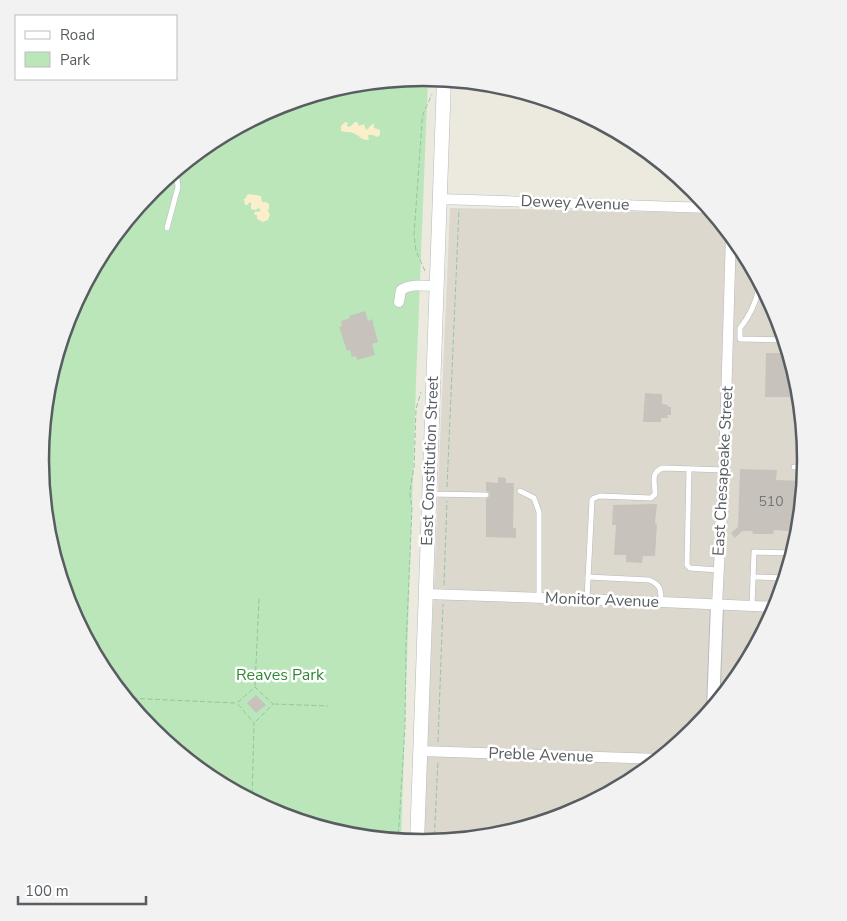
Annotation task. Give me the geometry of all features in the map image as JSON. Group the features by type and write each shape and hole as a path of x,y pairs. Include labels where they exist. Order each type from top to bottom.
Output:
{"main road":[{"name":"East Constitution Street","path":"417,835 429,494 432,286 440,198 444,87"}],"street":[{"name":"Dewey Avenue","path":"440,198 700,208"},
{"name":"East Chesapeake Street","path":"714,697 731,247"},
{"path":"399,302 401,290 405,287 432,286"},
{"name":"Monitor Avenue","path":"426,594 769,607"},
{"name":"Preble Avenue","path":"420,750 651,759"}],"lane":[{"path":"168,228 178,187 177,178"},
{"path":"759,292 749,318 740,328 740,339 778,340"},
{"path":"728,334 740,334"},
{"path":"587,599 592,500 594,498 600,496 651,498 655,494 654,473 663,468 724,470"},
{"path":"689,469 687,565 690,568 718,570"},
{"path":"520,491 534,498 539,512 539,598"},
{"path":"429,494 486,494"},
{"path":"752,606 754,552 786,553"},
{"path":"588,577 649,580 657,583 661,590 661,602"},
{"path":"753,577 779,578"}],"path":[{"path":"432,90 422,122 414,235 416,251 432,286"},
{"path":"434,835 460,199"},
{"path":"398,834 405,718 412,508 410,494 414,468 416,409 421,391"},
{"path":"134,698 237,703 255,687 259,599"},
{"path":"98,641 98,646"},
{"path":"255,687 273,704 328,706"},
{"path":"237,703 254,722 252,794"},
{"path":"254,722 273,704"}],"shaded area":[{"path":"450,208 705,213 735,252 760,295 778,340 791,387 795,412 798,461 795,509 785,557 770,604 748,648 721,689 671,742 632,772 589,797 544,815 497,828 472,832 423,835"}],"green space":[{"name":"Reaves Park","path":"428,86 401,834 350,828 303,815 258,797 195,758 142,708 112,669 87,626 77,604 56,534 52,509 49,461 52,412 56,387 69,340 87,295 126,232 176,179 215,149 258,124 280,114 350,93 375,89"}],"sand":[{"path":"345,122 348,123 348,127 355,122 359,126 364,124 366,130 374,124 374,128 380,130 380,135 377,137 368,135 369,139 366,140 352,132 341,131 341,126"},
{"path":"249,194 261,196 262,202 269,204 268,211 270,215 268,220 263,222 257,219 257,215 254,213 261,211 259,208 251,209 251,202 245,205 244,199"}],"building":[{"path":"365,311 368,321 372,319 378,342 372,344 375,355 357,360 356,356 352,357 350,350 347,351 339,327 342,326 341,321 350,318 349,316"},
{"path":"766,353 782,353 790,384 790,397 765,397"},
{"path":"645,393 662,394 662,404 671,407 671,415 667,415 668,418 661,418 661,422 643,422"},
{"path":"740,469 777,470 776,480 797,481 791,531 774,530 773,534 753,534 752,531 742,531 735,538 731,533 738,527"},
{"path":"498,477 506,478 506,483 514,483 513,528 516,528 516,538 486,537 486,499 490,495 486,491 486,482 498,483"},
{"path":"657,504 655,556 643,556 642,563 626,562 626,555 614,555 616,525 612,525 613,505"},
{"path":"256,695 266,705 256,713 247,703"}]}
